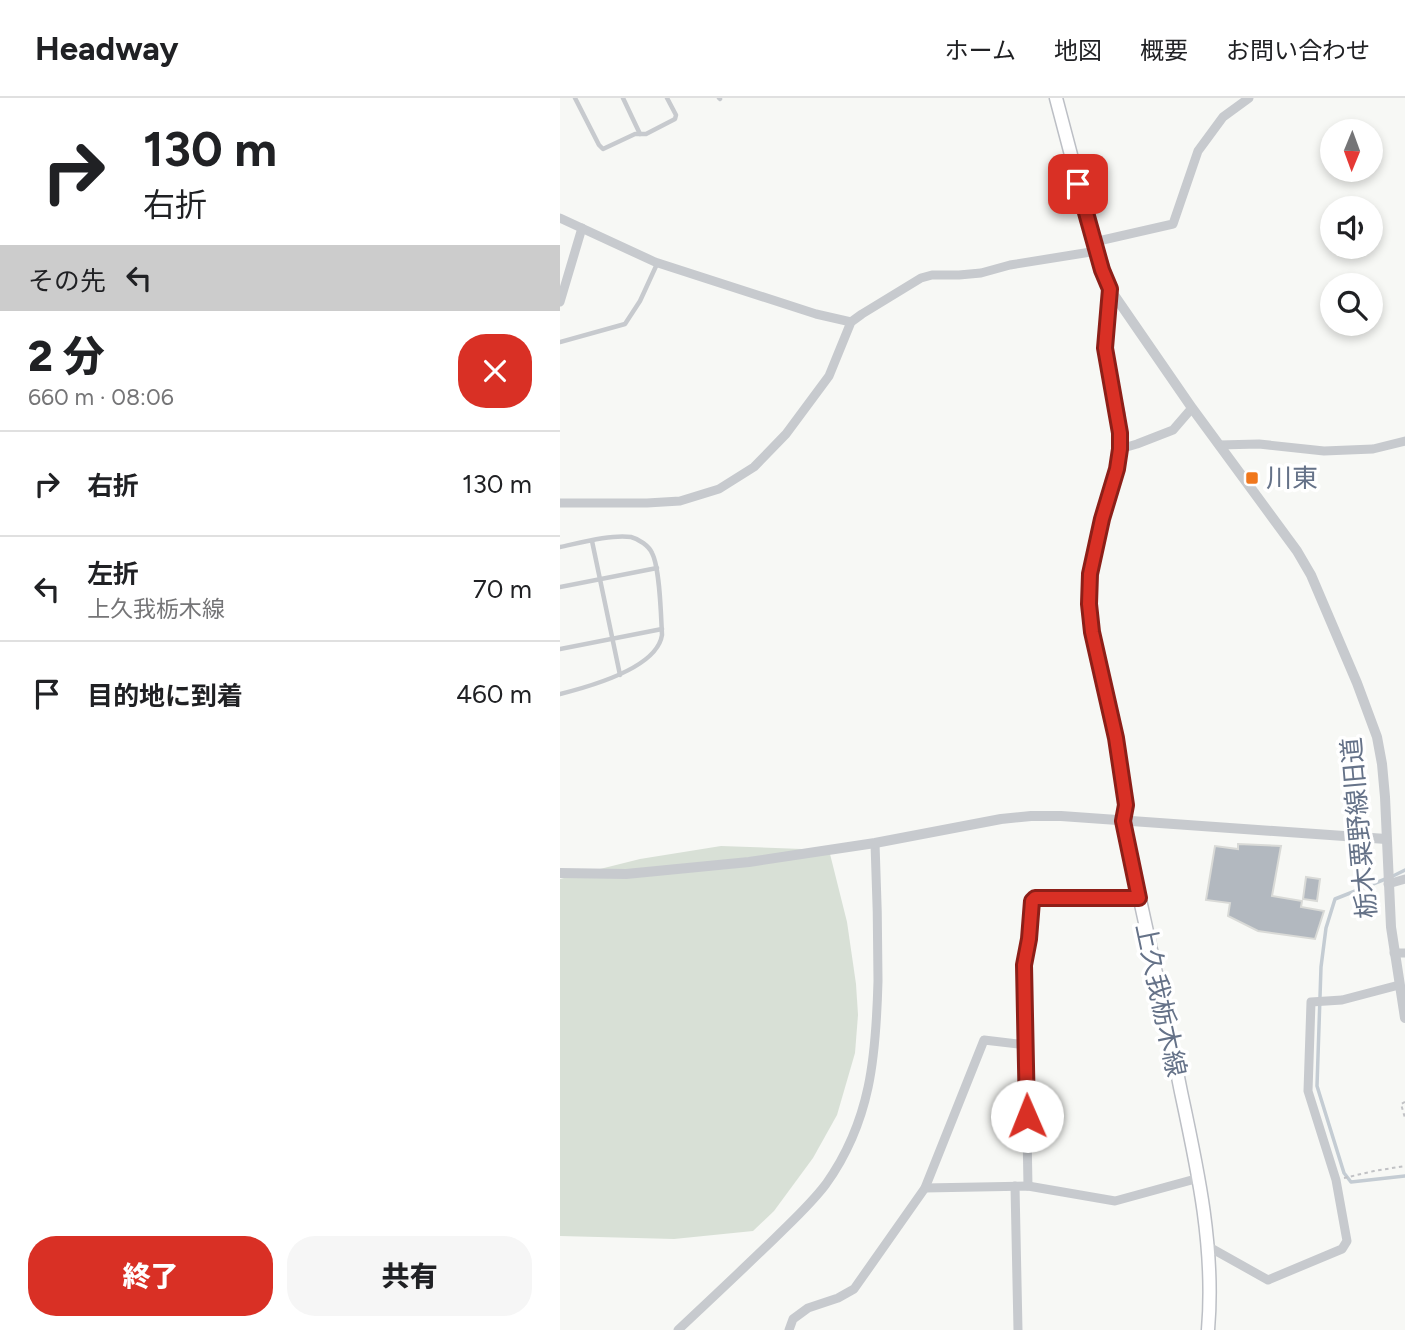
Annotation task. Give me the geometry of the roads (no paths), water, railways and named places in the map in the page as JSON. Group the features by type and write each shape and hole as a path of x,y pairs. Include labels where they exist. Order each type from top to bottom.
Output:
{"main road":[{"name":"上久我栃木線","path":"1056,98 1095,247 1110,289 1105,348 1118,414 1120,449 1090,574 1089,604 1092,632 1120,759 1126,805 1123,821 1199,1178 1209,1247 1208,1330"}],"street":[{"path":"560,503 680,501 719,489 754,467 786,434 828,376 851,322 921,278 932,275 971,274 1095,247 1173,224 1198,151 1223,117 1249,98"},
{"path":"560,218 657,262 816,314 851,322"},
{"path":"560,302 563,279 582,228"},
{"name":"栃木粟野線旧道","path":"1110,289 1192,408 1297,551 1311,575 1370,715 1379,751 1385,797 1391,926 1400,953 1399,985 1405,1018"},
{"path":"1120,449 1173,430 1192,408"},
{"path":"1219,444 1259,444 1324,452 1373,450 1405,441"},
{"path":"560,873 626,874 735,864 1031,816 1386,839"},
{"path":"678,1330 808,1205 825,1185 854,1136 870,1085 877,1033 875,843"},
{"path":"1388,884 1405,879"},
{"path":"1028,1186 1024,965 1032,901 1035,898 1139,898"},
{"path":"1209,1247 1268,1280 1342,1249 1347,1241 1336,1180 1308,1091 1311,1002 1342,1000 1399,985"},
{"path":"789,1330 793,1319 808,1308 855,1289 925,1188 984,1040 1026,1045"},
{"path":"925,1188 1028,1186 1115,1201 1199,1178"},
{"path":"1015,1186 1018,1330"}],"lane":[{"path":"575,98 603,149 635,134 646,134 676,118 667,98"},
{"path":"623,98 640,134"},
{"path":"560,342 625,324 640,301 657,262"},
{"path":"560,547 631,537 648,547 653,553 657,568 662,629 662,640 652,653 620,675 560,694"},
{"path":"592,541 620,675"},
{"path":"560,587 657,568"},
{"path":"560,649 662,629"}],"waterway":[{"path":"1405,870 1335,899 1326,928 1321,967 1317,1086 1344,1173 1351,1182 1405,1176"}],"place":[{"name":"川東","path":"1252,478"}]}
